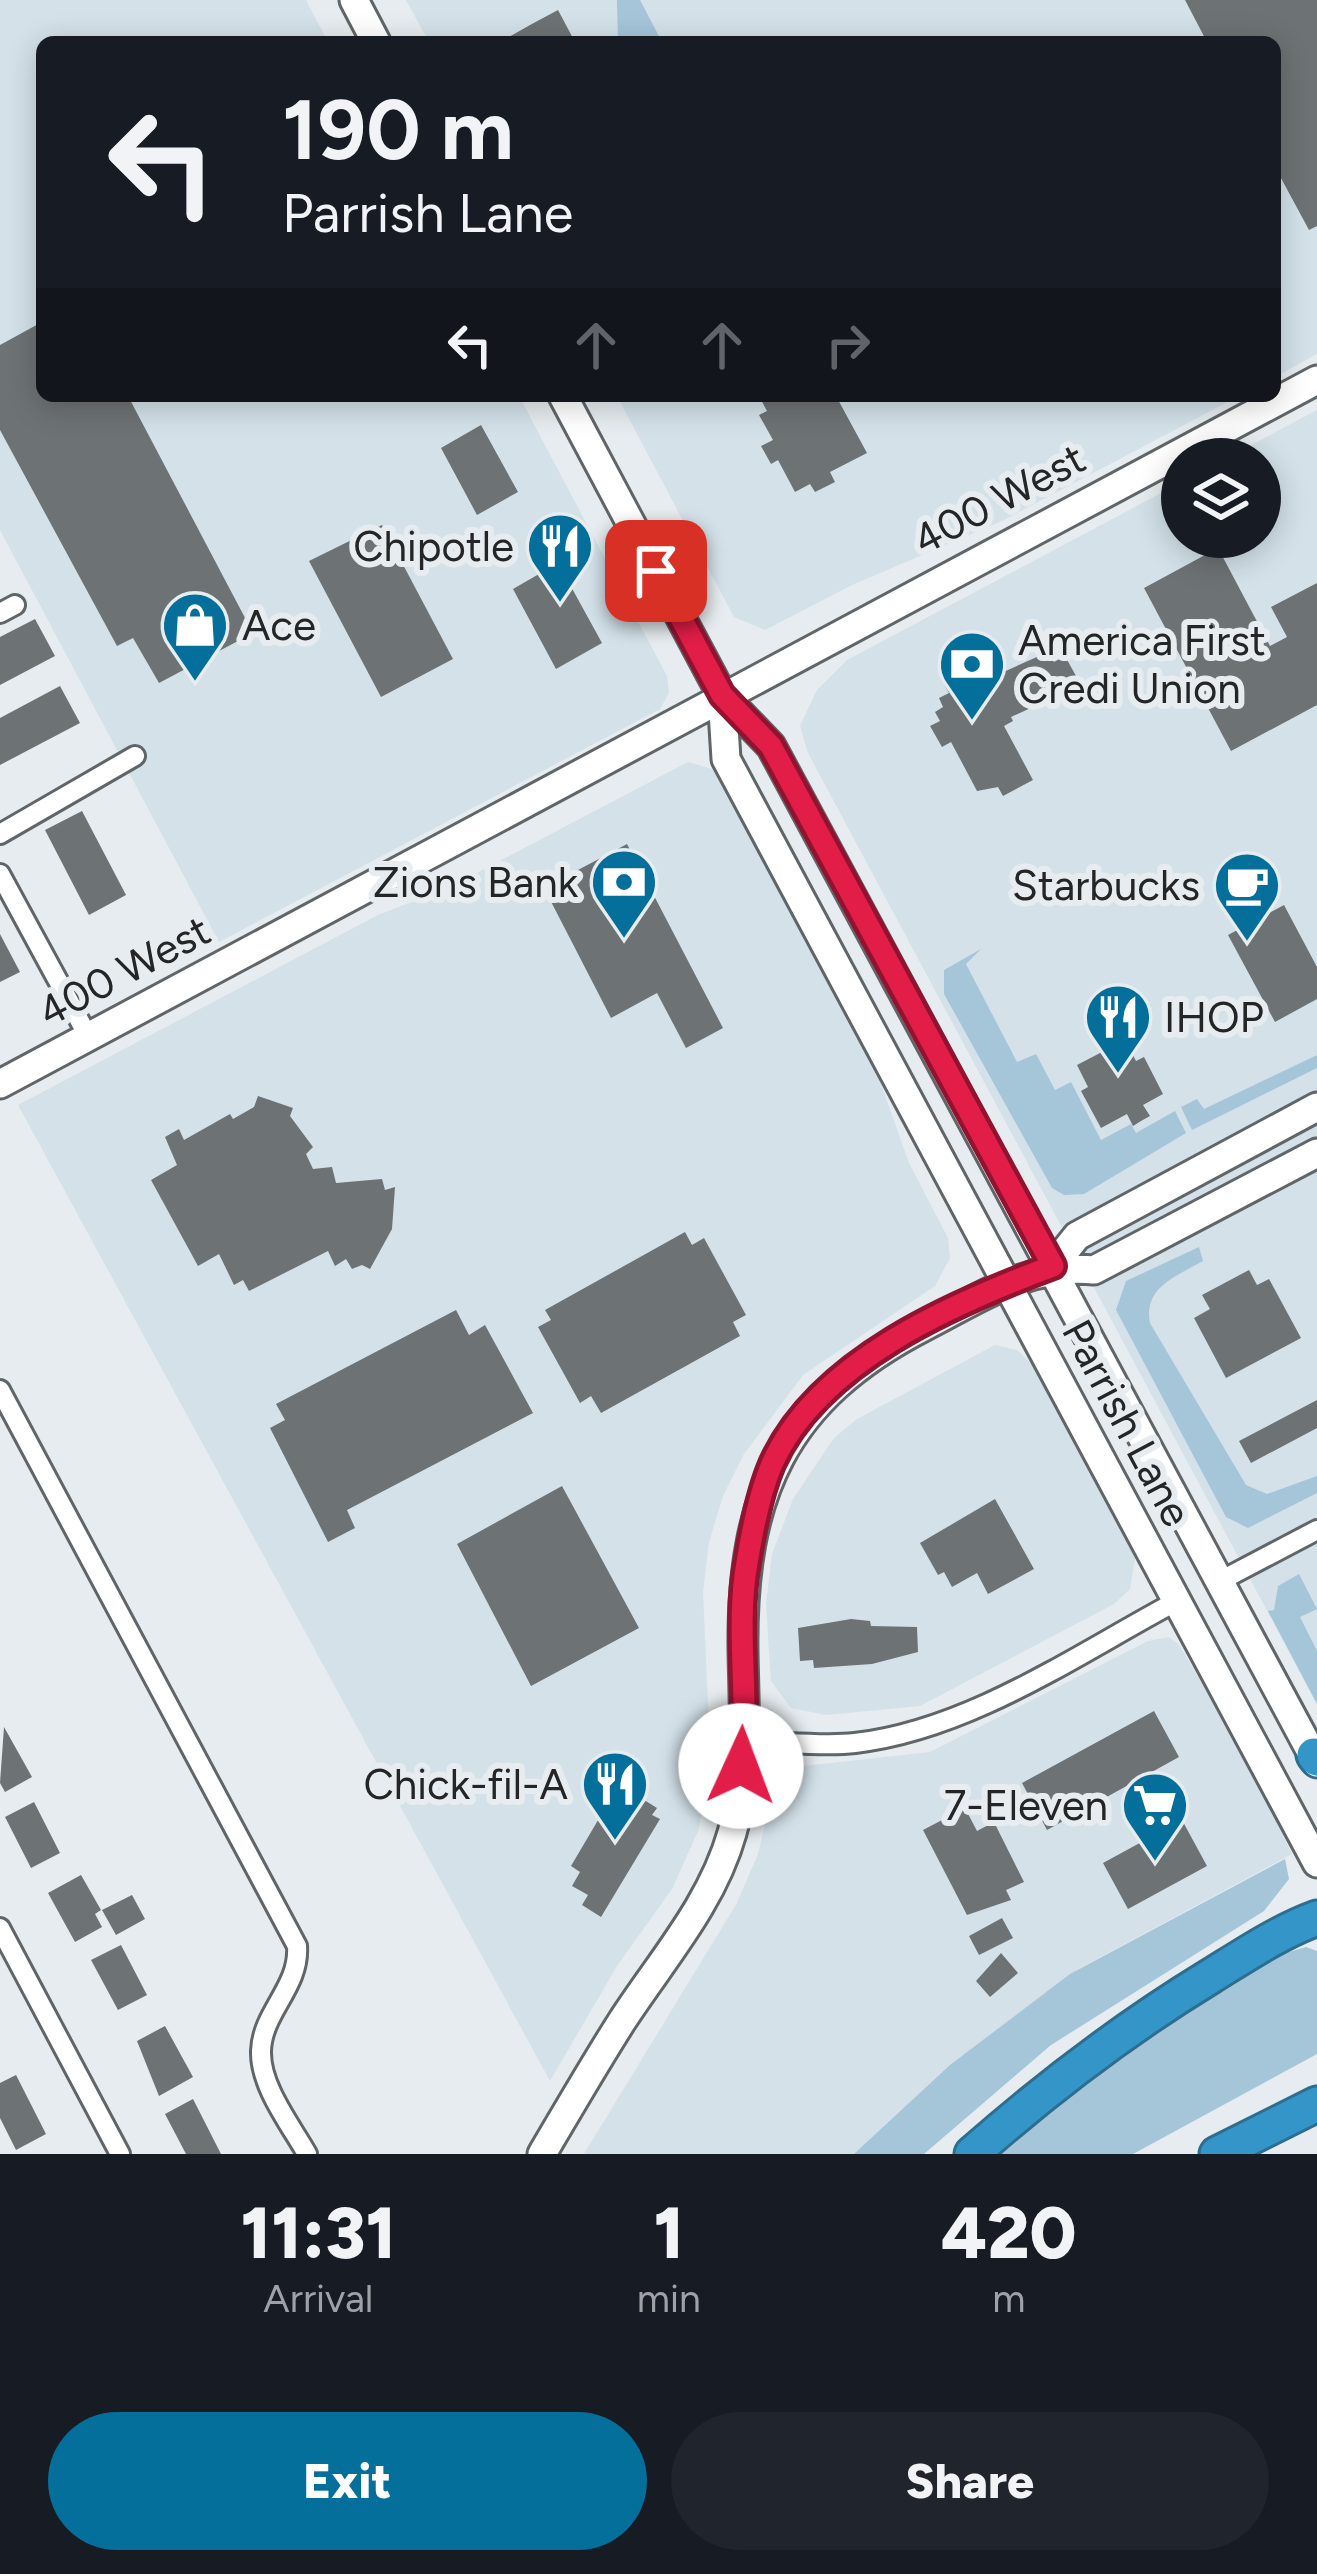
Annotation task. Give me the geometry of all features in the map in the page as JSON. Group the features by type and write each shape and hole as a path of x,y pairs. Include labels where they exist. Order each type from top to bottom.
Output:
{"highway":[{"path":"972,2154 1064,2074 1132,2024 1281,1933 1317,1918"},
{"path":"1217,2154 1317,2104"}],"main road":[{"path":"354,0 373,36"},
{"name":"400 West","path":"1281,399 1317,380"},
{"name":"Parrish Lane","path":"566,402 722,695 771,746 1316,1759"},
{"name":"400 West","path":"0,1084 1275,402"},
{"name":"Parrish Lane","path":"722,695 726,759 1317,1863"},
{"path":"1053,1266 1077,1236 1317,1107"},
{"path":"542,2154 704,1898 732,1832 745,1741 746,1564 772,1464 807,1411 873,1353 1005,1284 1053,1266 1094,1270 1317,1154"}],"street":[{"path":"0,834 135,756"},
{"path":"0,874 88,1038"},
{"path":"0,1390 297,1946 298,1965 263,2037 261,2055 266,2079 307,2154"},
{"path":"1220,1581 1317,1530"},
{"path":"745,1741 854,1743 916,1730 991,1700 1175,1602"},
{"path":"0,1928 120,2154"}],"shaded area":[{"path":"0,0 306,0 325,36 36,36 36,402 522,402 667,676 669,693 660,709 219,942 0,530"},
{"path":"406,0 1317,0 1317,354 1281,374 1281,36 426,36"},
{"path":"617,0 640,0 659,36 618,36"},
{"path":"620,402 1228,402 1002,521 852,585 765,630 734,617"},
{"path":"1317,410 1317,1704 808,753 800,726 817,690 847,660 1161,493 1161,558 1281,558 1281,438 1264,438"},
{"path":"688,762 712,769 722,780 875,1067 909,1163 948,1238 950,1258 935,1286 803,1375 744,1454 723,1496 709,1542 703,1592 710,1750 699,1829 672,1889 617,1966 550,2081 18,1105 378,915 446,889"},
{"path":"981,949 966,964 1017,1062 1036,1054 1055,1090 1071,1082 1101,1140 1131,1124 1136,1133 1175,1111 1186,1133 1084,1194 1064,1195 1052,1188 944,994 944,970"},
{"path":"1317,1055 1317,1068 1192,1130 1181,1107 1197,1099 1204,1109"},
{"path":"1199,1247 1203,1261 1157,1292 1149,1311 1150,1323 1246,1485 1267,1494 1317,1476 1317,1493 1248,1528 1226,1517 1116,1310 1126,1281"},
{"path":"995,1345 1017,1350 1034,1366 1135,1558 1130,1589 1114,1604 920,1706 826,1715 791,1708 771,1681 766,1604 772,1554 793,1499 834,1438 857,1419"},
{"path":"1299,1574 1317,1609 1300,1617 1317,1651 1317,1704 1268,1611 1274,1610 1278,1586"},
{"path":"1169,1637 1179,1645 1239,1745 1292,1854 1080,1968 855,2154 584,2154 737,1903 758,1854 772,1795 784,1777 804,1766 930,1752 1148,1641"},
{"path":"1285,1859 1289,1879 1264,1911 1051,2045 924,2154 854,2154 950,2065 1070,1974"},
{"path":"1306,1947 1317,1951 1317,2054 1133,2154 989,2154 1100,2062 1268,1958"}],"building":[{"path":"1185,0 1317,0 1317,226 1309,230 1281,178 1281,36 1204,36"},
{"path":"558,10 572,36 511,36"},
{"path":"36,325 36,402 131,402 253,633 159,683 133,638 117,646 0,430 0,345"},
{"path":"762,402 839,402 867,453 830,472 835,482 815,492 810,484 795,492 778,460 771,464 761,446 773,440 759,415 767,411"},
{"path":"481,425 518,492 477,515 441,448"},
{"path":"382,525 453,659 381,697 309,561"},
{"path":"1200,558 1223,558 1270,646 1287,637 1271,607 1317,583 1317,705 1231,751 1144,588"},
{"path":"558,563 602,643 556,669 513,589"},
{"path":"35,619 55,656 0,685 0,637"},
{"name":"America First Credi Union","path":"1048,652 1054,662 1065,656 1081,685 1011,717 1013,721 1004,726 1033,780 1003,796 998,787 977,791 951,742 942,747 930,726 940,721 935,712 943,707 939,698 949,693 944,684 974,669 979,677 987,673 990,678"},
{"path":"60,686 80,723 0,765 0,718"},
{"path":"82,811 126,895 89,915 45,830"},
{"name":"Zions Bank","path":"627,844 723,1028 686,1048 657,993 611,1018 544,888"},
{"path":"1284,905 1317,967 1317,999 1275,1022 1228,935"},
{"path":"0,934 20,972 0,982"},
{"name":"IHOP","path":"1125,1040 1136,1061 1144,1057 1163,1094 1143,1105 1150,1116 1133,1126 1127,1114 1101,1128 1081,1091 1088,1087 1077,1065"},
{"path":"258,1096 293,1108 290,1116 313,1147 306,1154 313,1169 332,1167 336,1183 382,1179 385,1190 395,1187 392,1229 370,1269 362,1265 352,1269 346,1259 335,1266 328,1251 249,1291 243,1280 234,1285 219,1254 198,1266 151,1180 177,1165 165,1137 179,1129 184,1140 230,1114 233,1119 254,1107"},
{"path":"685,1232 692,1245 704,1238 746,1315 733,1322 740,1336 601,1413 591,1396 580,1403 538,1327 551,1320 545,1310"},
{"path":"1249,1270 1257,1285 1269,1279 1301,1338 1226,1378 1194,1318 1210,1309 1202,1295"},
{"path":"456,1310 469,1335 485,1325 533,1413 347,1510 355,1528 328,1542 270,1428 285,1420 276,1404"},
{"path":"1317,1400 1317,1428 1251,1463 1239,1441"},
{"path":"562,1486 639,1628 531,1686 457,1544"},
{"path":"995,1499 1034,1569 988,1594 977,1573 952,1587 944,1572 938,1575 920,1543"},
{"path":"851,1619 870,1621 871,1626 917,1627 918,1652 872,1664 814,1668 813,1660 800,1661 798,1628"},
{"name":"7-Eleven","path":"1154,1711 1179,1757 1047,1830 1022,1783"},
{"path":"4,1727 32,1777 5,1792 0,1783"},
{"name":"Chick-fil-A","path":"625,1788 657,1808 652,1815 660,1819 601,1917 582,1905 588,1895 572,1886 580,1872 571,1866 604,1810 609,1813"},
{"path":"34,1802 60,1853 31,1868 5,1817"},
{"path":"965,1808 977,1831 994,1822 1024,1882 1006,1890 1011,1900 967,1915 923,1830"},
{"name":"7-Eleven","path":"1182,1820 1207,1866 1128,1909 1103,1863"},
{"path":"81,1875 101,1910 95,1914 102,1927 75,1942 48,1893"},
{"path":"132,1895 145,1919 116,1935 102,1910"},
{"path":"1002,1918 1013,1938 979,1955 969,1936"},
{"path":"121,1945 147,1995 118,2010 91,1960"},
{"path":"1001,1953 1018,1973 990,1997 976,1981"},
{"path":"165,2026 193,2077 159,2096 137,2041"},
{"path":"16,2075 46,2134 16,2150 0,2118 0,2083"},
{"path":"193,2099 221,2154 186,2154 165,2114"}],"place":[{"name":"Chipotle","path":"560,605"},
{"name":"Ace","path":"195,684"},
{"name":"America First Credi Union","path":"972,723"},
{"name":"Zions Bank","path":"624,941"},
{"name":"Starbucks","path":"1247,944"},
{"name":"IHOP","path":"1118,1076"},
{"name":"Chick-fil-A","path":"615,1843"},
{"name":"7-Eleven","path":"1155,1864"}],"route":[{"path":"656,571 722,695 771,746 1053,1266 1005,1284 873,1353 807,1411 772,1464 746,1564 741,1766"}]}
